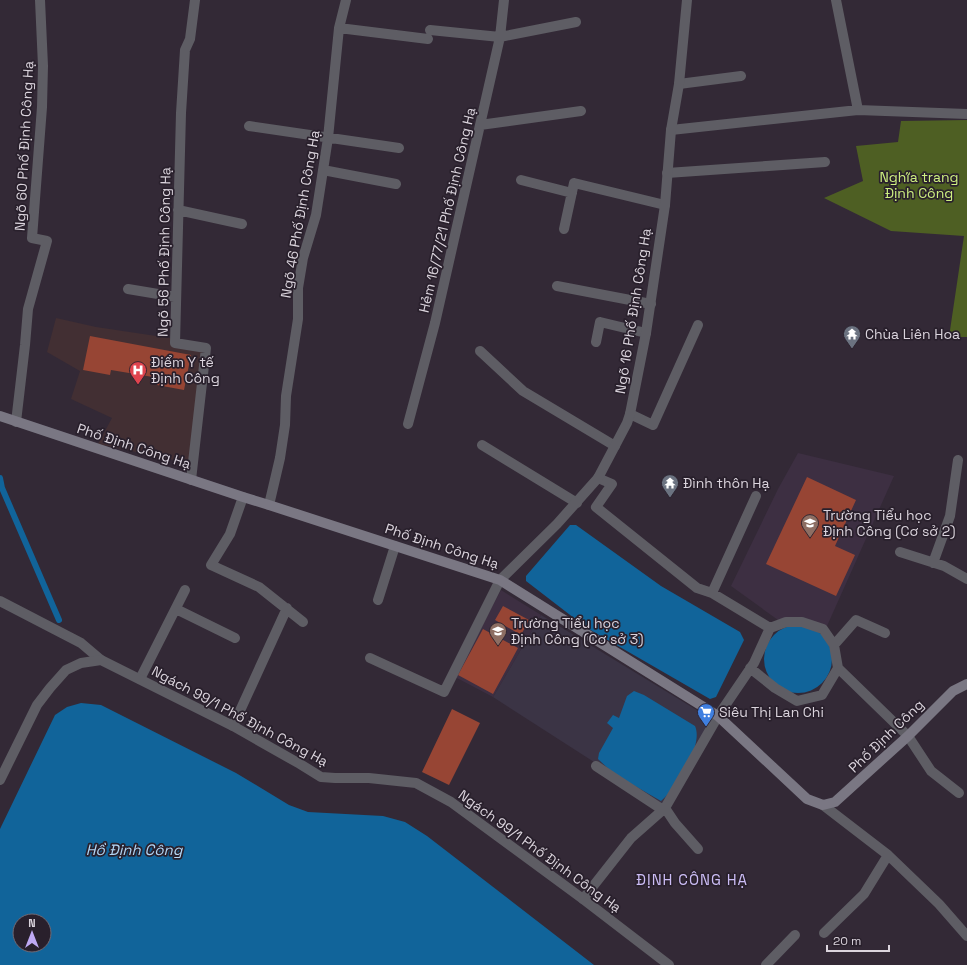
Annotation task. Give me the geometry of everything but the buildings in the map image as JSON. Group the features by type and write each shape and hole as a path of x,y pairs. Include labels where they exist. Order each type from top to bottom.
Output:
{"street":[{"name":"Ngõ 60 Phố Định Công Hạ","path":"16,422 28,309 47,241 32,238 42,107 43,66 40,0"},
{"name":"Ngõ 56 Phố Định Công Hạ","path":"191,480 206,348 175,343 178,210 185,50 190,39 196,0"},
{"name":"Ngõ 46 Phố Định Công Hạ","path":"269,505 280,458 285,425 286,396 298,318 298,288 303,258 316,215 328,138 339,28 346,0"},
{"name":"Hẻm 16/77/21 Phố Định Công Hạ","path":"408,424 435,323 500,37 504,0"},
{"name":"Ngõ 16 Phố Định Công Hạ","path":"370,658 444,692 500,580 577,502 598,478 627,423 651,304 665,205 671,130 679,84 687,0"},
{"path":"836,0 858,110"},
{"path":"339,28 429,35 500,37 576,22"},
{"path":"679,84 741,76"},
{"path":"671,130 858,110 967,114"},
{"path":"480,125 581,111"},
{"path":"249,126 399,148"},
{"path":"667,173 825,162"},
{"path":"322,170 396,184"},
{"path":"521,180 572,193"},
{"path":"564,229 574,183 665,205"},
{"path":"178,210 242,224"},
{"path":"556,286 651,304"},
{"path":"128,289 176,297"},
{"path":"596,342 600,322 646,333"},
{"path":"630,414 653,425 698,325"},
{"path":"480,351 523,392 615,446"},
{"name":"Phố Định Công Hạ","path":"0,416 191,480 500,580 718,716 807,799 823,805"},
{"path":"482,445 577,502"},
{"path":"933,563 950,516 958,460"},
{"path":"598,478 612,484 596,507 696,588 712,593 770,628"},
{"path":"712,593 756,496"},
{"path":"243,497 230,534 210,565 259,587 303,622"},
{"path":"378,600 395,546"},
{"path":"900,552 944,566 967,579"},
{"path":"140,679 185,590"},
{"name":"Ngách 99/1 Phố Định Công Hạ","path":"0,601 80,643 101,660 233,726 321,777 369,778 416,783 451,802 583,899 668,965"},
{"path":"233,726 287,608"},
{"path":"176,609 235,638"},
{"path":"834,645 856,620 885,633"},
{"path":"583,899 631,838 664,809 718,716 750,668 770,628 786,622 802,622 823,629 834,645 838,668 908,736 931,771 959,793"},
{"path":"0,780 37,705 50,688 66,670 81,663 101,660"},
{"path":"750,668 775,688 797,701 822,695 838,668"},
{"name":"Phố Định Công","path":"823,805 835,802 908,736 953,691 967,684"},
{"path":"596,766 664,809 698,849"},
{"path":"823,805 888,856 939,904 967,936"},
{"path":"824,933 864,894 888,856"},
{"path":"766,965 795,935"}],"shaded area":[{"name":"Điểm Y tế Định Công","path":"56,318 96,327 203,343 193,464 98,444 112,418 71,399 80,371 47,352"},
{"name":"Trường Tiểu học Định Công (Cơ sở 2)","path":"798,453 894,476 827,626 805,618 791,617 778,620 731,586 778,489"},
{"name":"Trường Tiểu học Định Công (Cơ sở 3)","path":"501,590 541,615 493,697 455,677"},
{"path":"541,615 713,720 664,807 493,697"}],"green space":[{"name":"Nghĩa trang Định Công","path":"967,120 967,337 949,337 964,236 891,231 824,198 863,181 856,146 898,142 901,121"}],"water":[{"path":"570,525 576,525 661,586 740,632 744,640 716,697 710,699 587,628 526,581 526,576"},
{"path":"798,625 811,627 822,635 830,646 832,659 830,672 822,683 811,691 798,693 785,691 774,683 766,672 764,659 766,646 774,635 785,627"},
{"path":"634,691 644,695 695,726 697,734 696,744 687,766 674,787 661,801 614,774 598,759 599,753 613,728 607,723 613,715 619,718 627,696"},
{"name":"Hồ Định Công","path":"81,703 101,705 236,773 289,805 308,812 383,816 405,822 427,836 594,965 0,965 0,829 55,715 67,707"}],"waterway":[{"path":"0,478 2,488 59,620"}],"place":[{"name":"Chùa Liên Hoa","path":"852,349"},
{"name":"Điểm Y tế Định Công","path":"138,385"},
{"name":"Đình thôn Hạ","path":"670,498"},
{"name":"Trường Tiểu học Định Công (Cơ sở 2)","path":"810,538"},
{"name":"Trường Tiểu học Định Công (Cơ sở 3)","path":"498,646"},
{"name":"Siêu Thị Lan Chi","path":"706,727"}],"district":[{"name":"ĐỊNH CÔNG HẠ","path":"692,880"}]}
